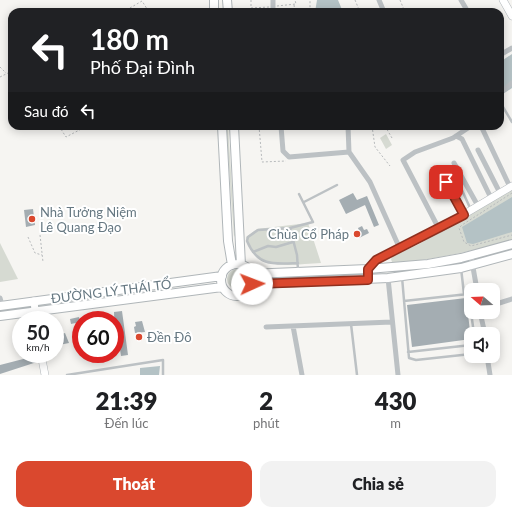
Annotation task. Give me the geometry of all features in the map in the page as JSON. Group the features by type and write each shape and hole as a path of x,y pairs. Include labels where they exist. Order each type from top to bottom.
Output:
{"main road":[{"path":"222,130 228,241 232,265"},
{"path":"234,130 241,265"},
{"path":"251,274 368,269 428,264 471,256 512,244"},
{"path":"252,284 388,278 461,268 512,254"},
{"path":"232,265 241,265 247,268 251,274 252,284 247,292 238,296 229,294 222,287 222,276 224,270 232,265"},
{"name":"ĐƯỜNG LÝ THÁI TỔ","path":"0,303 34,301 222,276"},
{"name":"ĐƯỜNG LÝ THÁI TỔ","path":"64,312 222,287"},
{"name":"ĐƯỜNG LÝ THÁI TỔ","path":"0,316 12,316"}],"street":[{"path":"503,0 512,16"},
{"path":"504,90 512,83"},
{"path":"281,130 283,151 289,157 348,152"},
{"path":"348,130 348,152 370,182 400,248"},
{"path":"439,229 403,160 415,152 456,136 465,130"},
{"path":"368,280 368,269 376,260 439,229 500,193 511,189 483,130"},
{"path":"456,136 462,139 491,198"},
{"path":"478,150 500,193"},
{"path":"454,163 474,208"},
{"path":"446,182 464,215"},
{"path":"471,256 476,283"},
{"path":"388,278 398,375"},
{"path":"500,303 512,299"},
{"path":"34,301 35,311"},
{"path":"266,327 392,322"},
{"path":"293,326 302,375"},
{"path":"43,363 45,375"},
{"path":"489,363 490,375"}],"lane":[{"path":"504,109 512,122"},
{"path":"456,177 474,208"},
{"path":"304,202 337,185"},
{"path":"298,263 272,264 264,261 253,252 247,239 256,231 290,228 313,222 299,194"},
{"path":"290,228 298,263 298,272"},
{"path":"253,252 268,246 276,247 293,242"},
{"path":"404,301 464,294 461,268"},
{"path":"402,276 409,358 411,360 464,355"},
{"path":"351,323 357,375"},
{"path":"408,352 464,346"},
{"path":"67,375 163,360 163,375"}],"path":[{"path":"251,0 251,8 269,7"},
{"path":"294,8 295,0"},
{"path":"130,8 142,1 146,8"},
{"path":"276,6 294,4"},
{"path":"0,67 6,74 0,77"},
{"path":"62,130 66,137 79,130"},
{"path":"259,130 262,162 288,161"},
{"path":"373,130 375,147 390,166"},
{"path":"387,130 392,138"},
{"path":"511,189 459,228 464,242 471,246 512,235"},
{"path":"40,235 43,262"},
{"path":"28,237 35,253 42,255"}],"shaded area":[{"path":"317,0 338,0 341,8 316,8"},
{"path":"512,54 512,88 504,93 504,59"},
{"path":"226,130 228,130 234,237"},
{"path":"386,134 392,145 386,149 380,138"},
{"path":"512,188 512,240 441,257 397,263 392,262 391,259 393,256 419,244"},
{"path":"512,197 512,232 473,244 467,243 462,227"},
{"path":"308,223 321,263 287,265 266,262 257,257 250,249 246,237 257,229"},
{"path":"0,243 18,279 0,282"},
{"path":"237,269 244,272 247,279 244,286 237,289 230,286 227,279 230,272"},
{"path":"160,366 159,375 140,375 140,368"}],"building":[{"path":"353,193 357,200 367,196 379,225 374,227 365,205 346,214 339,200"},
{"path":"33,209 35,225 26,227 24,210"},
{"path":"362,226 364,230 367,229 369,233 359,238 357,233 359,232 358,228"},
{"path":"464,298 464,319 469,319 470,327 464,327 464,340 412,347 407,305"},
{"path":"142,321 145,332 135,333 135,322"},
{"path":"124,326 128,355 124,356"},
{"path":"65,333 69,343 64,344"},
{"path":"12,362 34,363 0,374 0,365"}],"place":[{"name":"Nhà Tưởng Niệm Lê Quang Đạo","path":"32,219"},
{"name":"Chùa Cổ Pháp","path":"357,234"},
{"name":"Đền Đô","path":"139,337"}],"route":[{"path":"252,284 368,280 368,269 376,260 464,215 446,182"}]}
